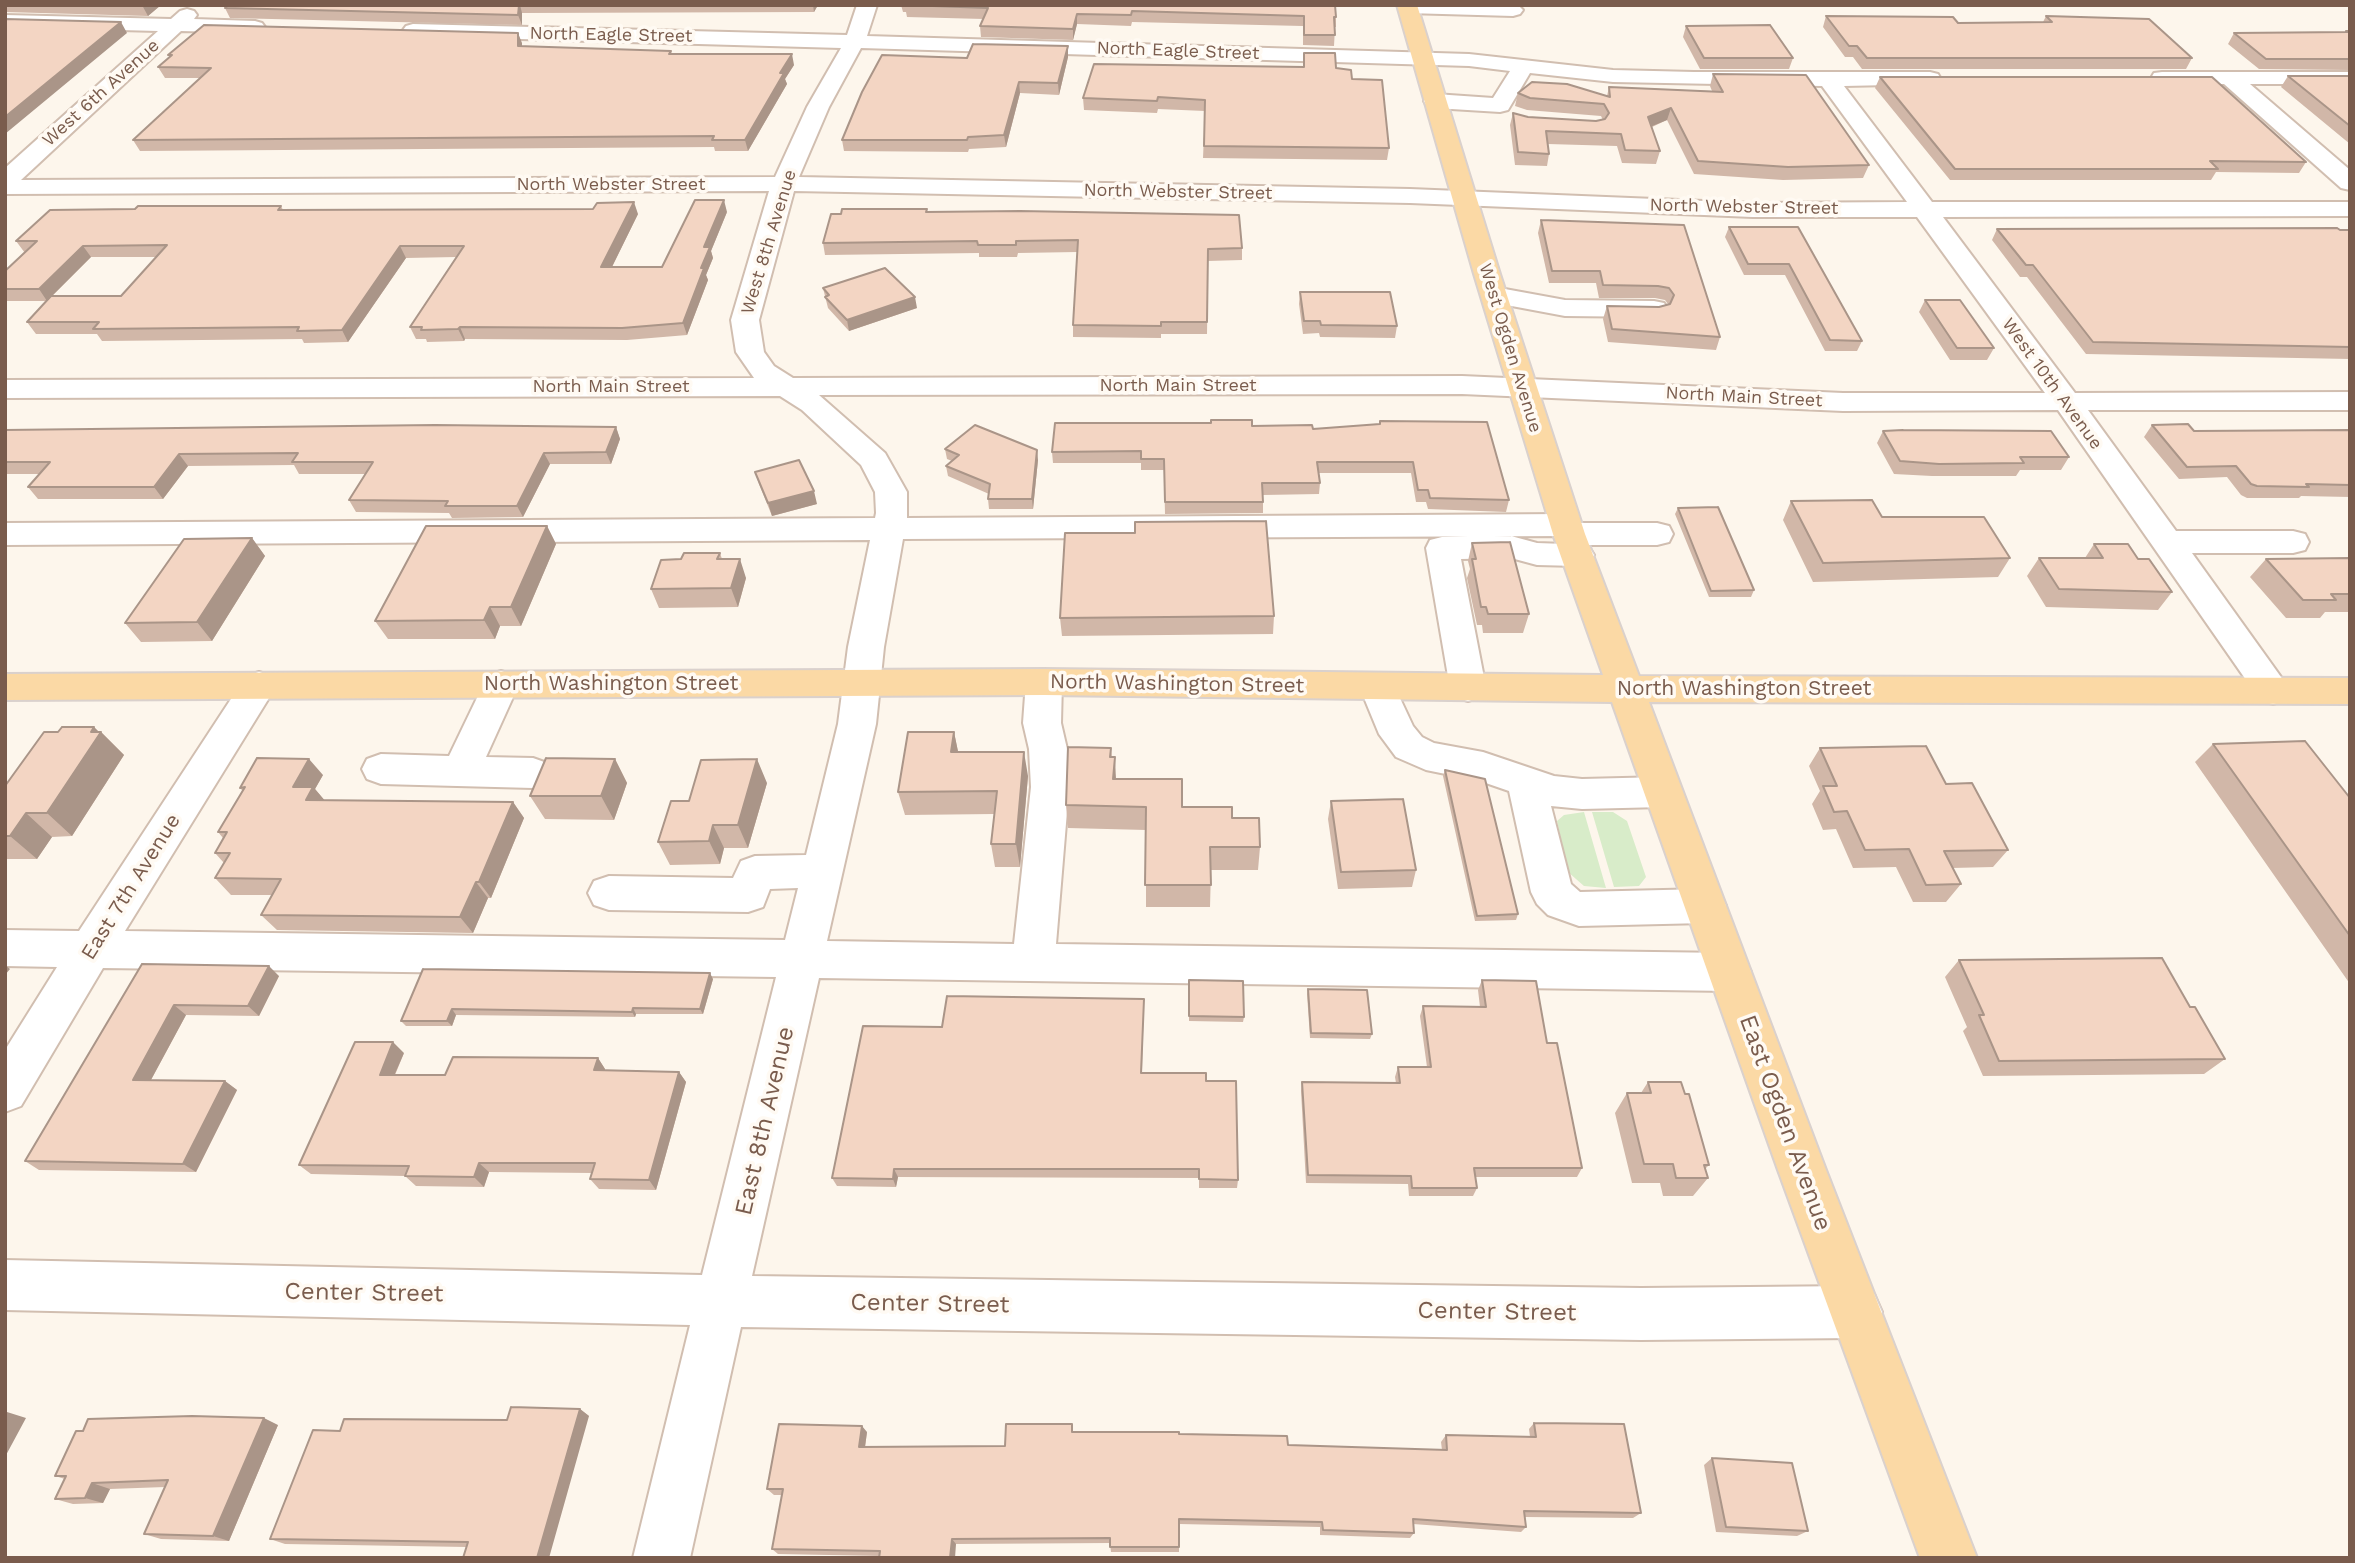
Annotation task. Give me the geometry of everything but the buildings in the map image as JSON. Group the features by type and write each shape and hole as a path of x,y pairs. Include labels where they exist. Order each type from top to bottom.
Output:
{"main road":[{"name":"West Ogden Avenue","path":"1407,6 1522,387 1624,688"},
{"name":"North Washington Street","path":"5,687 1044,682 1378,688 2350,691"},
{"name":"East Ogden Avenue","path":"1624,688 1949,1558"}],"street":[{"name":"West 6th Avenue","path":"5,181 198,5"},
{"name":"West 8th Avenue","path":"862,682 866,647 892,513 891,492 874,460 812,404 764,372 756,363 745,335 745,320 784,184 809,125 855,41 867,5"},
{"path":"1407,6 1513,10"},
{"path":"5,21 277,27"},
{"name":"North Eagle Street","path":"389,30 1423,58 1657,78 1953,79"},
{"path":"1435,101 1508,111 1524,65"},
{"path":"2230,78 2350,183"},
{"path":"2147,79 2350,78"},
{"name":"West 10th Avenue","path":"1828,79 2066,401 2273,691"},
{"name":"North Webster Street","path":"5,187 784,184 1464,197 1753,210 2350,209"},
{"path":"1494,295 1565,308 1654,309"},
{"path":"1506,334 1565,308"},
{"name":"North Main Street","path":"5,389 1522,387 1843,401 2350,401"},
{"path":"5,534 889,528 1571,538 1657,534"},
{"path":"1468,688 1442,548 1511,547 1537,554 1571,538"},
{"path":"2166,542 2293,542"},
{"name":"East 8th Avenue","path":"661,1558 857,724 862,682"},
{"path":"1033,962 1050,787 1048,749 1042,723 1044,682"},
{"path":"461,771 501,684"},
{"name":"East 7th Avenue","path":"5,1091 91,949 259,685"},
{"path":"1378,688 1398,734 1409,747 1426,756 1483,768 1553,791 1582,794 1663,792"},
{"path":"382,769 533,773"},
{"path":"1526,781 1552,892 1563,903 1579,909 1617,910 1705,906"},
{"path":"609,893 748,895 755,873 823,872"},
{"path":"5,948 1730,972"},
{"name":"Center Street","path":"5,1284 722,1301 1641,1314 1856,1312"}],"green space":[{"path":"1584,812 1606,888 1584,886 1568,872 1557,821 1564,815"},
{"path":"1592,812 1613,812 1627,821 1646,877 1639,886 1614,887"}]}
